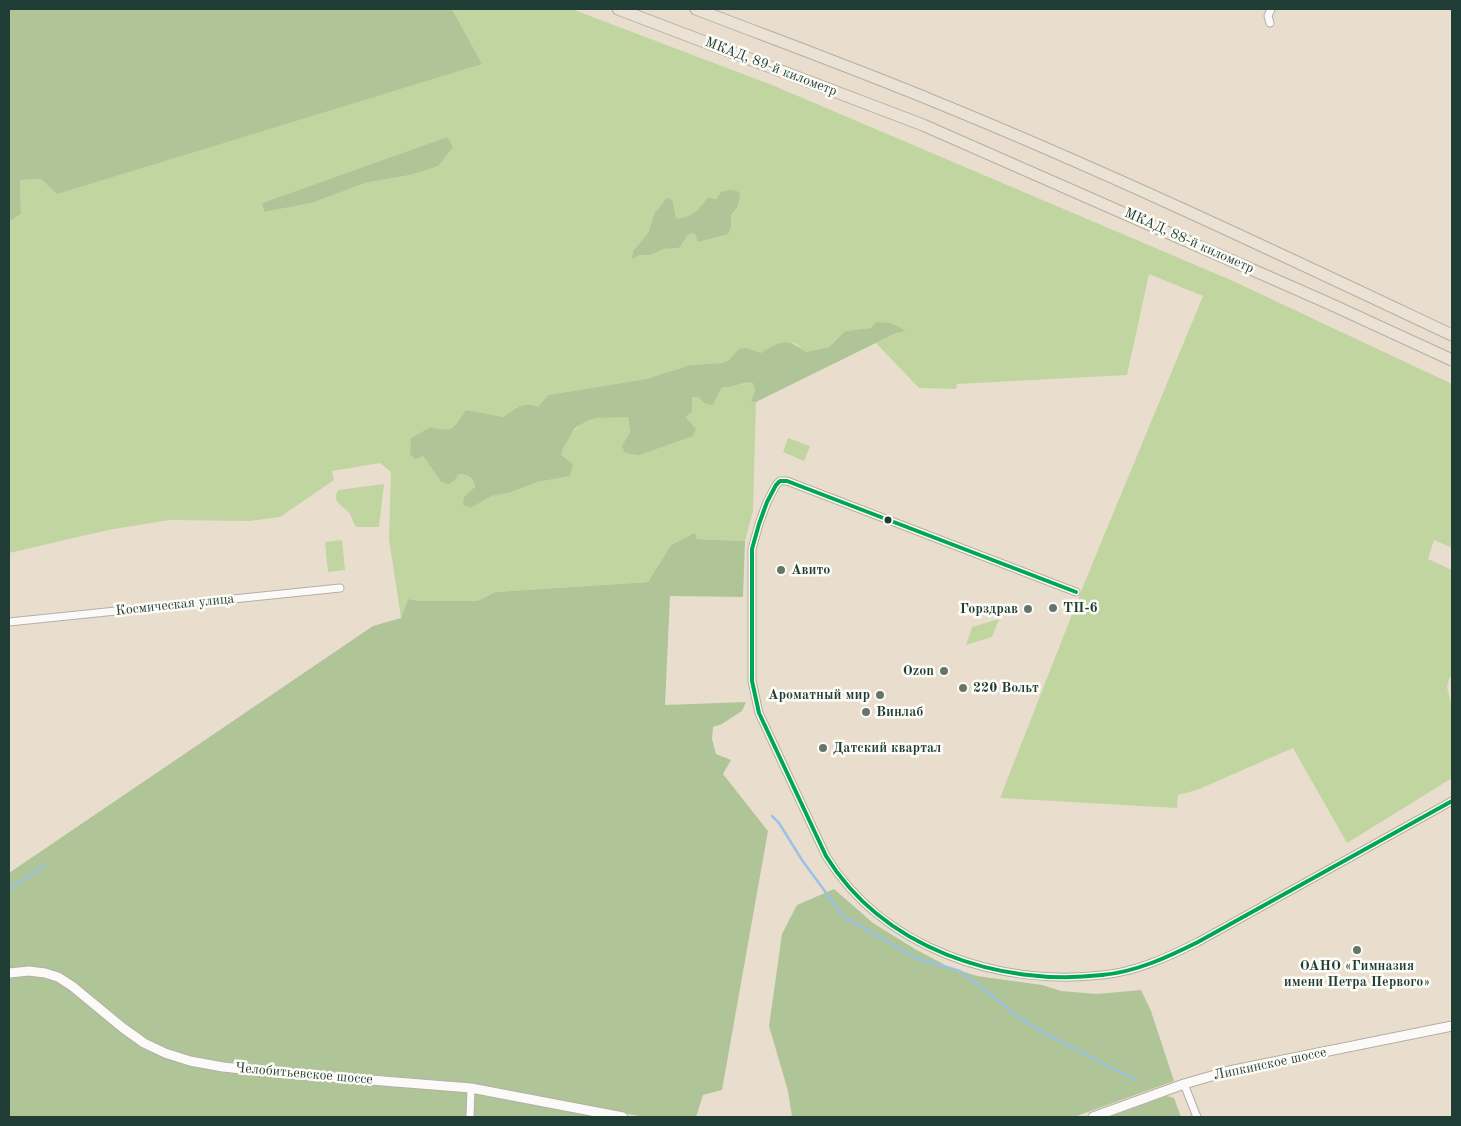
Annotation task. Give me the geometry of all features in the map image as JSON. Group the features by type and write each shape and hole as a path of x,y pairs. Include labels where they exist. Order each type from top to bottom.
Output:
{"highway":[{"name":"МКАД, 89-й километр","path":"618,9 923,125"},
{"name":"МКАД, 89-й километр","path":"696,9 931,100"},
{"name":"МКАД, 88-й километр","path":"931,100 1204,218 1452,335"},
{"name":"МКАД, 88-й километр","path":"923,125 1328,303 1452,360"}],"street":[{"path":"1270,23 1268,16 1271,9"},
{"path":"1076,592 787,481 780,481 776,485 767,502 752,549 752,681 759,713 826,856 832,865 845,882 883,920 928,947 992,969 1028,975 1062,978 1103,975 1134,969 1167,957 1198,942 1452,801"},
{"name":"Космическая улица","path":"9,622 340,588"},
{"name":"Челобитьевское шоссе","path":"9,973 29,971 45,973 58,978 72,986 144,1043 165,1053 190,1061 270,1072 471,1088 623,1117"},
{"name":"Липкинское шоссе","path":"1093,1117 1184,1084 1250,1066 1452,1026"},
{"path":"1184,1084 1196,1117"},
{"path":"470,1117 471,1088"}],"green space":[{"path":"9,9 452,9 482,64 57,194 41,179 20,180 21,214 9,222"},
{"path":"452,9 572,9 772,85 1233,281 1452,384 1452,548 1434,540 1428,559 1452,570 1452,675 1447,687 1452,707 1452,778 1347,843 1293,748 1197,790 1178,795 1177,808 1000,798 1084,584 1203,296 1149,274 1127,375 957,384 956,389 919,388 876,343 896,333 905,331 871,328 845,331 829,347 806,352 795,343 761,353 747,348 722,363 690,365 646,379 548,395 538,407 517,407 504,417 466,410 455,425 449,429 431,427 423,456 441,482 455,480 459,474 471,478 474,491 471,508 492,496 509,493 538,482 569,476 560,455 574,431 590,420 605,417 628,417 630,432 696,429 686,417 692,412 691,397 699,397 704,403 723,386 753,383 755,390 751,400 756,402 753,511 745,541 697,539 695,534 671,545 648,582 495,592 477,601 422,601 408,599 401,618 389,539 391,472 380,463 332,471 334,480 280,517 249,521 169,520 108,530 9,553 9,222 21,214 20,180 41,179 481,63","holes":["447,137 410,175 365,183 312,203 264,212 262,203","721,192 736,210 731,215 731,227 692,233 688,235 679,248 664,249 645,255 633,251 648,233 654,214 673,202 676,218 686,217 699,209 708,197 716,199"]},
{"path":"447,137 453,147 438,166 410,175 365,183 312,203 264,212 262,203"},
{"path":"737,191 740,194 738,205 731,215 731,227 728,234 698,242 695,234 692,233 688,235 679,248 664,249 650,255 639,255 632,259 633,251 648,233 654,214 667,198 673,202 676,218 681,218 695,212 708,197 716,199 721,192"},
{"path":"876,322 891,323 906,331 896,333 756,402 751,401 755,390 753,383 723,387 712,405 704,403 699,397 692,397 692,412 686,417 696,429 693,436 639,455 625,453 622,446 630,432 628,417 589,420 575,428 563,448 561,455 573,464 570,476 538,482 509,493 492,496 471,508 463,505 464,497 475,487 470,477 459,474 455,480 448,484 441,482 423,456 416,459 410,455 411,438 431,427 449,429 455,425 466,410 504,417 516,408 524,405 538,407 548,395 646,379 690,365 722,363 729,360 739,349 747,348 761,353 784,342 793,344 806,352 829,347 845,331 871,328"},
{"path":"788,438 810,446 804,461 783,452"},
{"path":"384,484 379,527 356,527 350,514 337,501 336,495 338,490"},
{"path":"695,533 697,539 745,541 743,597 670,596 665,705 746,702 742,711 722,724 713,727 712,739 716,754 731,760 723,774 768,831 722,1090 703,1095 696,1117 644,1117 470,1083 220,1062 173,1052 141,1037 80,986 58,974 9,973 9,873 373,626 401,618 408,599 422,601 477,601 495,592 648,582 671,545"},
{"path":"342,540 345,570 328,572 325,542"},
{"path":"999,619 992,637 966,645 972,627"},
{"path":"834,889 873,923 915,949 947,966 977,976 1042,985 1061,991 1097,994 1141,990 1151,1011 1174,1081 1074,1117 792,1117 788,1091 769,1026 782,934 797,905"},
{"path":"25,976 45,977 66,987 87,1002 121,1032 144,1048 181,1063 212,1070 475,1092 599,1117 9,1117 9,979"},
{"path":"1167,1096 1174,1098 1181,1117 1109,1117"}],"waterway":[{"path":"772,816 779,823 802,860 843,916 916,958 960,971 1015,1015 1046,1034 1136,1080"},
{"path":"9,889 45,866"}],"transit line":[{"path":"1076,592 787,481 780,481 776,485 767,502 752,549 752,681 759,713 826,856 850,888 879,915 911,937 946,954 984,967 1023,974 1063,977 1102,975 1127,971 1163,958 1198,942 1452,801"}],"place":[{"name":"Авито","path":"781,570"},
{"name":"ТП-6","path":"1053,608"},
{"name":"Горздрав","path":"1028,609"},
{"name":"Ozon","path":"944,671"},
{"name":"220 Вольт","path":"963,688"},
{"name":"Ароматный мир","path":"880,695"},
{"name":"Винлаб","path":"866,712"},
{"name":"Датский квартал","path":"823,748"},
{"name":"ОАНО «Гимназия имени Петра Первого»","path":"1357,950"}]}
